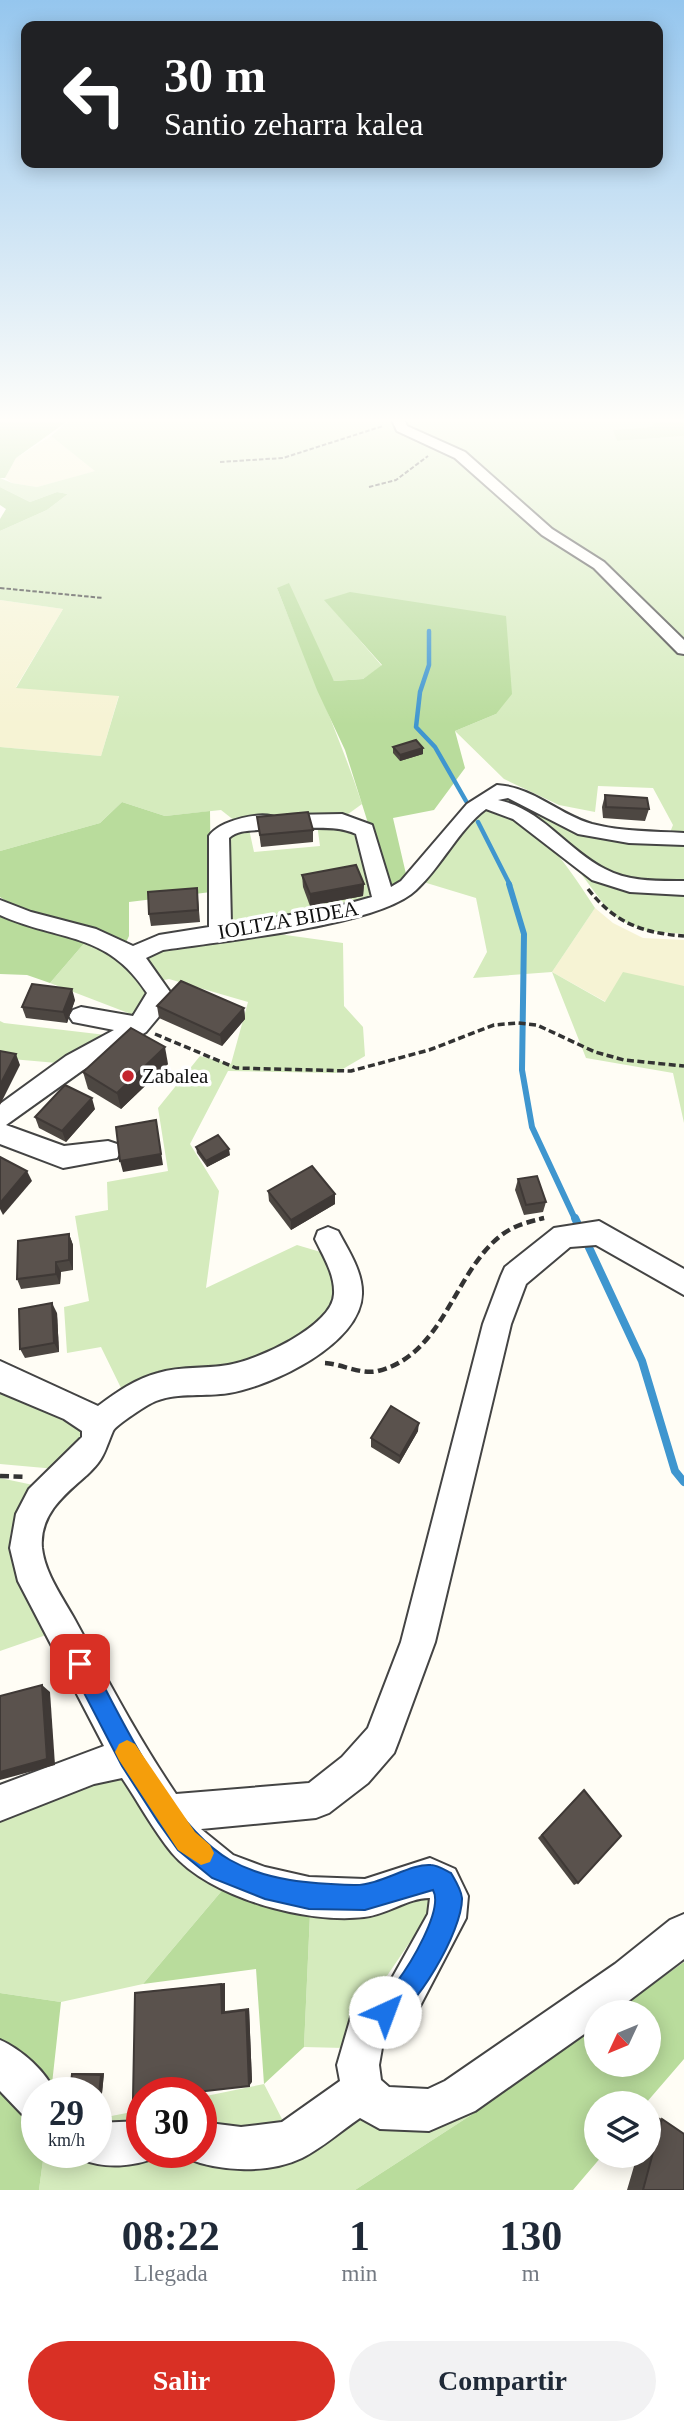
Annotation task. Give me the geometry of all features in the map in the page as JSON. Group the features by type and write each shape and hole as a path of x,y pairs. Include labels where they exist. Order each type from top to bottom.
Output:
{"street":[{"path":"534,520 547,532 599,565 684,649"},
{"name":"IOLTZA BIDEA","path":"133,955 159,943 329,916 384,901 408,886 474,808 497,791 512,792 585,829 629,837 684,839"},
{"path":"474,808 489,804 515,810 567,855 599,875 620,883 684,888"},
{"path":"220,932 219,836 229,827 280,821 342,820 365,831 384,901"},
{"path":"0,907 108,941 133,955 148,972 159,992 155,1007 138,1026 63,1070 20,1105 0,1117"},
{"path":"81,1016 138,1026"},
{"path":"0,1133 63,1157 108,1152"},
{"path":"166,1813 262,1807 316,1800 355,1770 381,1740 418,1642 469,1447 497,1324 515,1276 564,1236 599,1233 684,1283"},
{"path":"97,1424 149,1390 178,1382 246,1375 273,1364 334,1328 345,1311 349,1296 342,1262 328,1239"},
{"path":"0,1375 13,1384 84,1413 97,1424 98,1436 93,1448 36,1503 26,1521 24,1546 30,1569 130,1758 186,1841 221,1869 265,1886 309,1896 365,1898 430,1877 442,1882 449,1896 447,1918 405,1994 365,2031 358,2065 362,2091 380,2108 400,2111 429,2110 460,2096 629,1978 684,1934"},
{"path":"0,1804 94,1766 130,1758"},
{"path":"0,2061 21,2083"},
{"path":"217,2145 241,2148 289,2142 362,2091"}],"path":[{"path":"0,588 103,598"},
{"path":"567,855 598,902 614,918 648,934 684,936"},
{"path":"138,1026 197,1054 236,1068 351,1071 429,1050 494,1025 518,1023 537,1025 595,1052 624,1060 684,1066"},
{"path":"273,1364 338,1362 366,1372 380,1371 409,1356 427,1338 495,1240 519,1224 544,1218"}],"shaded area":[{"path":"0,600 63,609 16,687 119,695 101,756 0,747"},
{"path":"595,908 613,923 643,938 684,940 684,986 606,1002 552,972"}],"green space":[{"path":"0,520 24,520 0,531"},
{"path":"24,520 536,520 595,566 684,654 684,836 669,835 673,825 653,788 598,786 595,812 559,805 504,779 455,731 496,714 325,600 382,666 363,679 334,681 277,588 362,804 344,817 323,813 235,821 221,810 165,816 122,802 100,823 0,851 0,747 101,756 119,696 16,688 63,609 0,600 0,531"},
{"path":"537,520 684,520 684,643 600,562 549,531"},
{"path":"289,583 334,681 363,679 382,665 324,600 350,592 506,616 512,694 496,714 455,731 465,768 434,810 393,818 406,874 389,890 345,750 317,690 277,588"},
{"path":"507,795 559,822 684,843 684,934 647,931 620,920 605,906 576,867 490,801"},
{"path":"122,802 165,816 210,811 211,892 129,902 129,936 120,955 87,940 50,983 27,975 0,974 0,913 9,903 0,897 0,851 100,823"},
{"path":"487,809 505,813 536,833 563,861 595,908 552,972 473,978 487,952 476,898 420,881 478,814"},
{"path":"317,824 350,827 356,834 374,899 338,910 225,927 226,835 249,829 254,852 320,846"},
{"path":"257,931 343,943 344,1006 363,1027 365,1056 336,1073 228,1071 190,1144 219,1191 206,1288 297,1245 324,1253 338,1286 332,1317 255,1363 122,1390 101,1347 67,1353 64,1307 89,1301 75,1216 108,1210 107,1182 168,1171 158,1108 200,1056 231,1064 248,1002 169,979 146,984 146,999 136,1016 50,983 87,940 154,950"},
{"path":"552,972 605,1002 623,972 684,986 684,1123 673,1073 586,1058"},
{"path":"0,1021 106,1035 57,1063 0,1058"},
{"path":"0,1377 74,1412 88,1436 56,1469 0,1464"},
{"path":"0,1478 38,1486 13,1524 10,1538 14,1561 49,1634 0,1651"},
{"path":"128,1775 225,1887 143,1984 61,2002 0,1993 0,1814 94,1781"},
{"path":"225,1887 310,1914 304,2047 264,2084 256,1969 143,1984"},
{"path":"425,1892 433,1897 433,1908 355,2023 344,2048 304,2047 310,1914"},
{"path":"684,1962 684,2059 656,2091 584,2091 584,2168 592,2168 573,2190 355,2190 482,2108 584,2034 584,2077 662,2077 662,2000 631,2000"},
{"path":"0,1993 61,2002 53,2077 21,2077 21,2168 42,2168 39,2190 0,2190"},
{"path":"264,2084 301,2156 359,2118 387,2128 425,2125 482,2108 355,2190 39,2190 42,2168 112,2168 112,2116 126,2113 126,2168 217,2168 217,2094"}],"building":[{"path":"416,740 423,748 400,755 393,747"},
{"path":"605,795 647,798 649,809 606,807"},
{"path":"308,812 313,830 260,835 257,817"},
{"path":"356,865 364,884 310,894 302,875"},
{"path":"197,888 198,910 149,914 148,892"},
{"path":"181,981 244,1008 220,1035 157,1006"},
{"path":"32,984 72,989 63,1012 22,1007"},
{"path":"131,1028 165,1047 117,1093 83,1072"},
{"path":"0,1051 16,1054 0,1085"},
{"path":"65,1085 92,1098 62,1131 35,1117"},
{"path":"156,1120 161,1154 120,1161 116,1127"},
{"path":"218,1135 229,1149 206,1161 196,1147"},
{"path":"0,1157 27,1171 0,1203"},
{"path":"312,1166 335,1194 291,1220 268,1191"},
{"path":"537,1176 546,1202 526,1205 518,1179"},
{"path":"69,1234 69,1260 56,1262 56,1274 17,1279 18,1241"},
{"path":"52,1303 54,1343 20,1349 19,1309"},
{"path":"391,1406 419,1423 400,1456 371,1438"},
{"path":"42,1685 47,1759 0,1772 0,1696"},
{"path":"584,1790 621,1836 578,1883 542,1835"},
{"path":"221,1984 222,2013 246,2010 249,2086 217,2090 217,2077 133,2077 135,1993"},
{"path":"72,2074 101,2075 101,2077 72,2077"},
{"path":"662,2119 684,2134 684,2190 643,2190 649,2168 661,2168"}],"waterway":[{"path":"429,631 429,665 420,692 416,727 435,747 466,801"},
{"path":"478,822 510,885"},
{"path":"509,884 524,934 522,1070 532,1127 575,1219"},
{"path":"575,1218 580,1229"},
{"path":"585,1239 642,1361 675,1471 684,1482"}],"slow traffic":[{"path":"127,1752 186,1841 201,1853"}],"place":[{"name":"Zabalea","path":"128,1076"}],"route":[{"path":"80,1664 130,1758 166,1813 186,1841 221,1869 265,1886 309,1896 365,1898 415,1880 430,1877 442,1882 449,1896 447,1918 405,1994 385,2012"}]}
